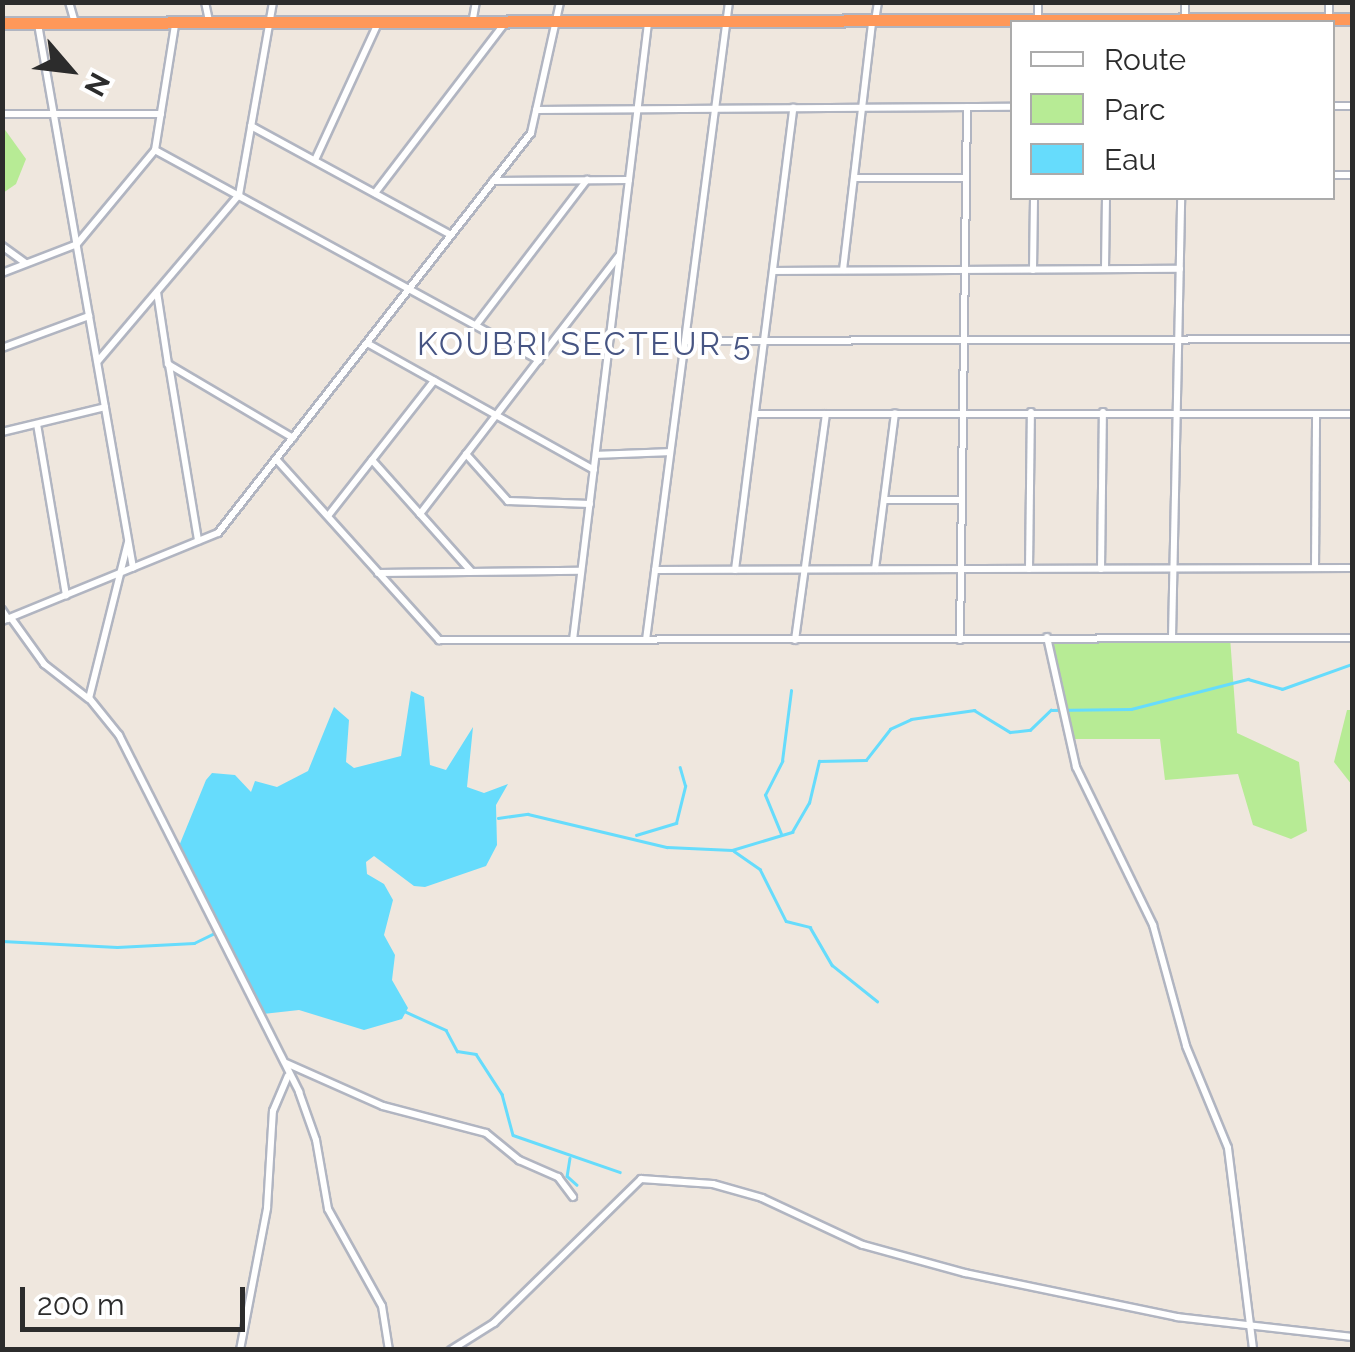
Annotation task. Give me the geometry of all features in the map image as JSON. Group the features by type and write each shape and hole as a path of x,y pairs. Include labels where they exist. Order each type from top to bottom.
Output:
{"highway":[{"path":"1329,20 1352,20"},
{"path":"2,24 1010,22"}],"street":[{"path":"69,2 75,24"},
{"path":"205,2 209,25"},
{"path":"97,362 239,196 273,2"},
{"path":"472,25 476,2"},
{"path":"7,619 218,534 531,133 560,2"},
{"path":"646,640 729,2"},
{"path":"843,270 878,2"},
{"path":"1329,2 1329,20"},
{"path":"38,24 133,568"},
{"path":"375,193 504,24"},
{"path":"573,640 648,24"},
{"path":"2,273 77,244 155,150 175,25"},
{"path":"316,160 377,26"},
{"path":"960,640 966,107"},
{"path":"536,110 1010,107"},
{"path":"735,570 793,108"},
{"path":"2,114 161,114"},
{"path":"251,126 452,234"},
{"path":"155,150 539,360"},
{"path":"854,178 966,178"},
{"path":"476,325 587,180"},
{"path":"493,181 629,180"},
{"path":"1033,270 1034,200"},
{"path":"1105,270 1106,200"},
{"path":"1172,637 1181,200"},
{"path":"2,246 26,264"},
{"path":"420,514 620,255"},
{"path":"773,270 1180,269"},
{"path":"157,292 198,542"},
{"path":"2,348 89,316"},
{"path":"685,341 1352,339"},
{"path":"366,343 594,470"},
{"path":"168,364 293,438"},
{"path":"328,516 434,381"},
{"path":"2,432 105,406"},
{"path":"1029,569 1031,412"},
{"path":"1101,569 1103,412"},
{"path":"875,569 895,413"},
{"path":"755,414 1352,414"},
{"path":"796,640 826,414"},
{"path":"1315,568 1316,414"},
{"path":"37,424 66,596"},
{"path":"596,455 670,452"},
{"path":"466,454 508,501 590,504"},
{"path":"276,459 439,640 1352,638"},
{"path":"372,460 471,572"},
{"path":"884,500 962,500"},
{"path":"90,701 128,542"},
{"path":"655,570 1352,568"},
{"path":"378,572 581,572"},
{"path":"2,610 44,664 90,701 119,735 284,1062 316,1140 328,1209 382,1306 389,1350"},
{"path":"1047,637 1076,766 1153,925 1186,1046 1228,1148 1246,1324 1253,1350"},
{"path":"284,1062 383,1106 486,1133 520,1160 558,1177 573,1197"},
{"path":"240,1350 267,1208 273,1111 289,1075"},
{"path":"452,1350 485,1331 641,1179 712,1184 762,1198 863,1245 965,1273 1148,1312 1352,1336"}],"green space":[{"path":"3,127 26,159 16,184 3,193"},
{"path":"1047,637 1230,637 1237,733 1299,762 1307,831 1291,839 1253,825 1238,774 1165,780 1160,739 1072,739"},
{"path":"1347,710 1352,710 1352,785 1334,762"}],"water":[{"path":"411,691 424,697 430,765 446,770 473,727 467,787 484,793 508,784 496,805 497,845 486,866 425,887 414,886 374,856 366,862 367,874 384,884 393,900 384,935 395,955 392,980 408,1008 402,1019 364,1030 299,1010 263,1014 179,846 206,780 212,773 235,775 251,792 255,781 277,787 308,771 334,707 349,720 346,762 354,768 401,756"}],"waterway":[{"path":"498,818 528,814 667,847 732,850 792,832 809,803 819,761 866,760 890,729 911,719 974,710 1010,732 1030,730 1051,710 1131,709 1248,679 1282,689 1352,664"},
{"path":"781,834 765,795 782,761 791,691"},
{"path":"636,835 676,823 685,786 680,768"},
{"path":"734,851 760,869 786,921 810,927 832,965 877,1001"},
{"path":"2,941 117,947 194,943 217,932"},
{"path":"404,1011 446,1030 457,1051 476,1054 502,1094 513,1135 620,1172"},
{"path":"570,1158 567,1176 577,1185"}],"district":[{"name":"KOUBRI SECTEUR 5","path":"585,344"}]}
